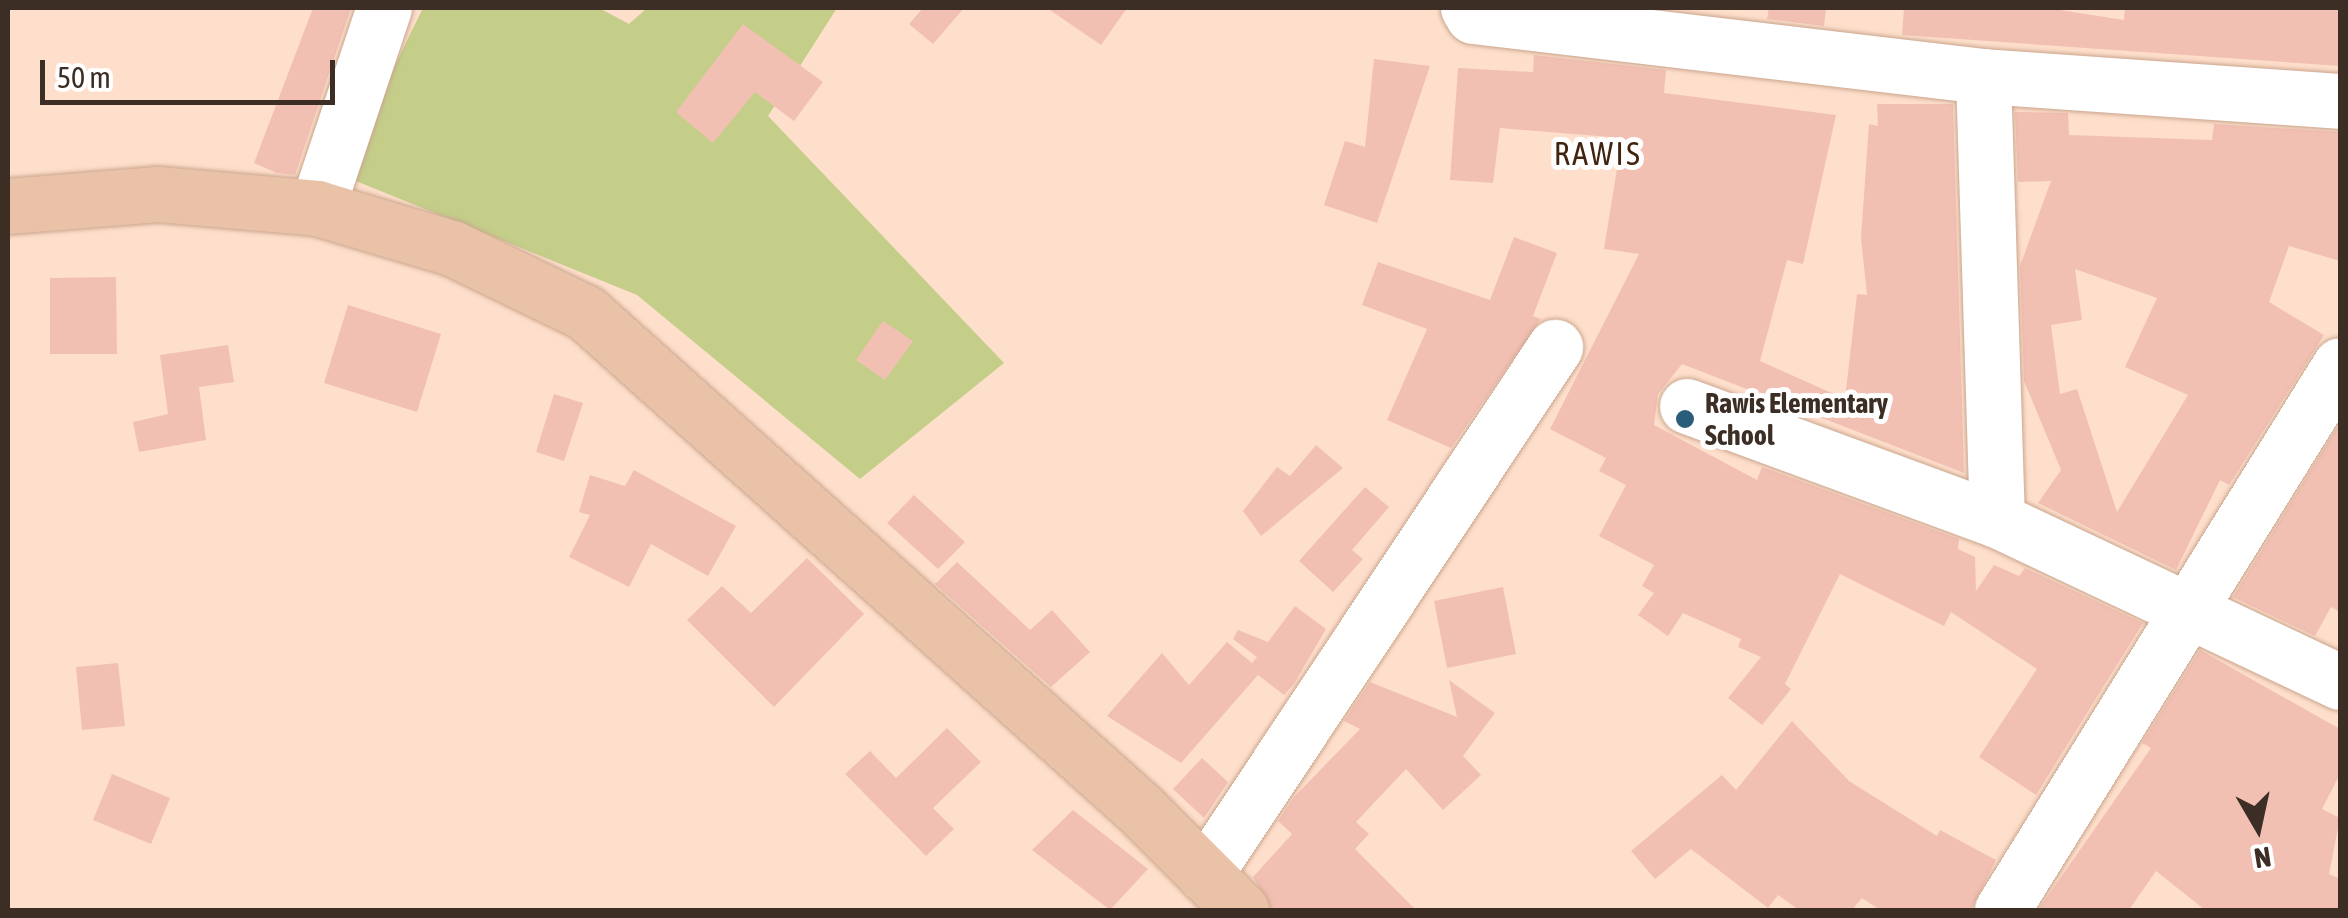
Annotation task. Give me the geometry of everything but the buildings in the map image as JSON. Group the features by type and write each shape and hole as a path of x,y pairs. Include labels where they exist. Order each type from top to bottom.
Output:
{"main road":[{"path":"8,206 158,194 317,208 452,248 586,313 1223,892"}],"street":[{"path":"317,208 384,8"},
{"path":"1468,8 1473,16 1983,76 2340,101"},
{"path":"1983,76 1997,520"},
{"path":"1223,892 1414,558 1555,347"},
{"path":"2002,910 2190,616 2340,365"},
{"path":"1686,406 1997,520 2190,616 2340,682"}],"green space":[{"path":"423,8 599,8 629,24 647,8 837,8 768,116 1004,363 860,479 637,295 341,175"}],"place":[{"name":"Rawis Elementary School","path":"1685,419"}],"district":[{"name":"RAWIS","path":"1598,154"}]}
